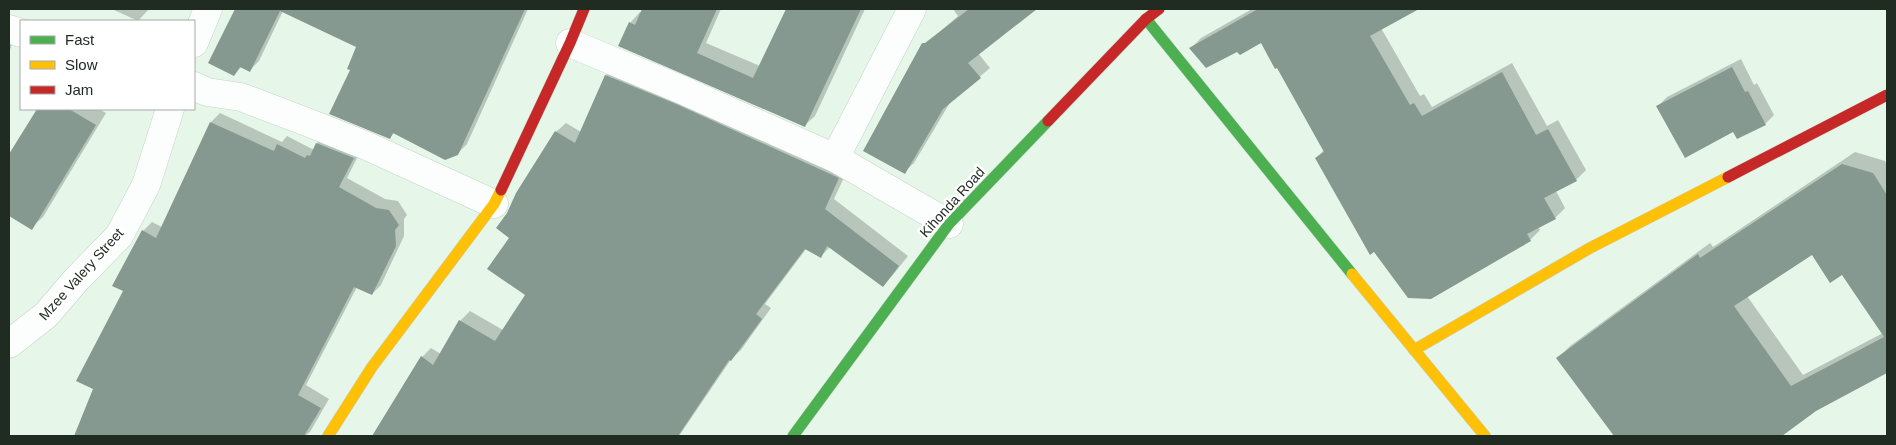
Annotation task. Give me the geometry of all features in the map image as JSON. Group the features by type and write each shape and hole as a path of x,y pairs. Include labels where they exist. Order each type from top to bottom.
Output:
{"street":[{"path":"195,41 208,9"},
{"path":"328,436 372,367 494,204 570,44 584,9"},
{"path":"834,158 912,9"},
{"name":"Kihonda Road","path":"793,436 949,224 1146,19 1159,9"},
{"path":"1146,19 1485,436"},
{"path":"570,44 682,90 834,158 949,224"},
{"path":"195,86 207,92 241,97 312,124 367,146 494,204"},
{"path":"1414,350 1590,248 1885,103"},
{"name":"Mzee Valery Street","path":"9,344 46,314 76,280 120,236 146,185 170,110"}],"building":[{"path":"235,9 525,9 458,155 445,160 393,133 390,139 329,114 350,70 347,69 356,47 280,11 250,72 240,67 234,76 208,63"},
{"path":"642,9 717,9 697,53 753,78 786,9 861,9 805,127 618,46 629,22 635,25"},
{"path":"969,9 1037,9 968,63 981,78 943,109 905,174 863,151 922,43 925,43"},
{"path":"1258,9 1419,9 1370,36 1410,105 1414,103 1422,116 1502,72 1536,135 1548,129 1577,181 1544,198 1556,219 1527,234 1531,241 1431,299 1408,298 1374,252 1370,255 1315,158 1324,152 1261,43 1240,55 1237,52 1206,68 1189,48"},
{"path":"1732,67 1745,92 1748,91 1766,125 1737,139 1733,132 1685,158 1656,106"},
{"path":"605,75 676,104 839,178 825,209 899,266 883,287 827,246 821,258 805,249 756,314 762,319 731,361 729,360 678,436 372,436 421,356 433,365 459,320 495,341 525,295 487,269 509,238 496,228 507,213 516,193 555,131 575,143"},
{"path":"36,110 71,110 96,125 32,230 9,216 9,154"},
{"path":"210,122 274,151 277,144 305,158 307,155 310,156 316,143 354,158 339,187 376,208 389,210 399,225 395,230 396,246 372,295 354,287 298,395 321,408 304,436 74,436 93,389 76,381 123,291 112,286 142,230 156,238"},
{"path":"1842,164 1873,173 1887,195 1887,373 1816,411 1782,436 1614,436 1556,358 1698,254 1700,258","holes":["1812,255 1830,283 1842,275 1884,337 1791,386 1734,306"]}],"traffic: fast":[{"path":"1146,19 1352,274"},
{"path":"793,436 949,224 1048,121"}],"traffic: slow":[{"path":"1414,350 1590,248 1728,177"},
{"path":"328,436 372,367 494,204 501,190"},
{"path":"1352,274 1485,436"}],"traffic: jam":[{"path":"501,190 584,9"},
{"path":"1048,121 1146,19 1159,9"},
{"path":"1728,177 1887,95"}]}
